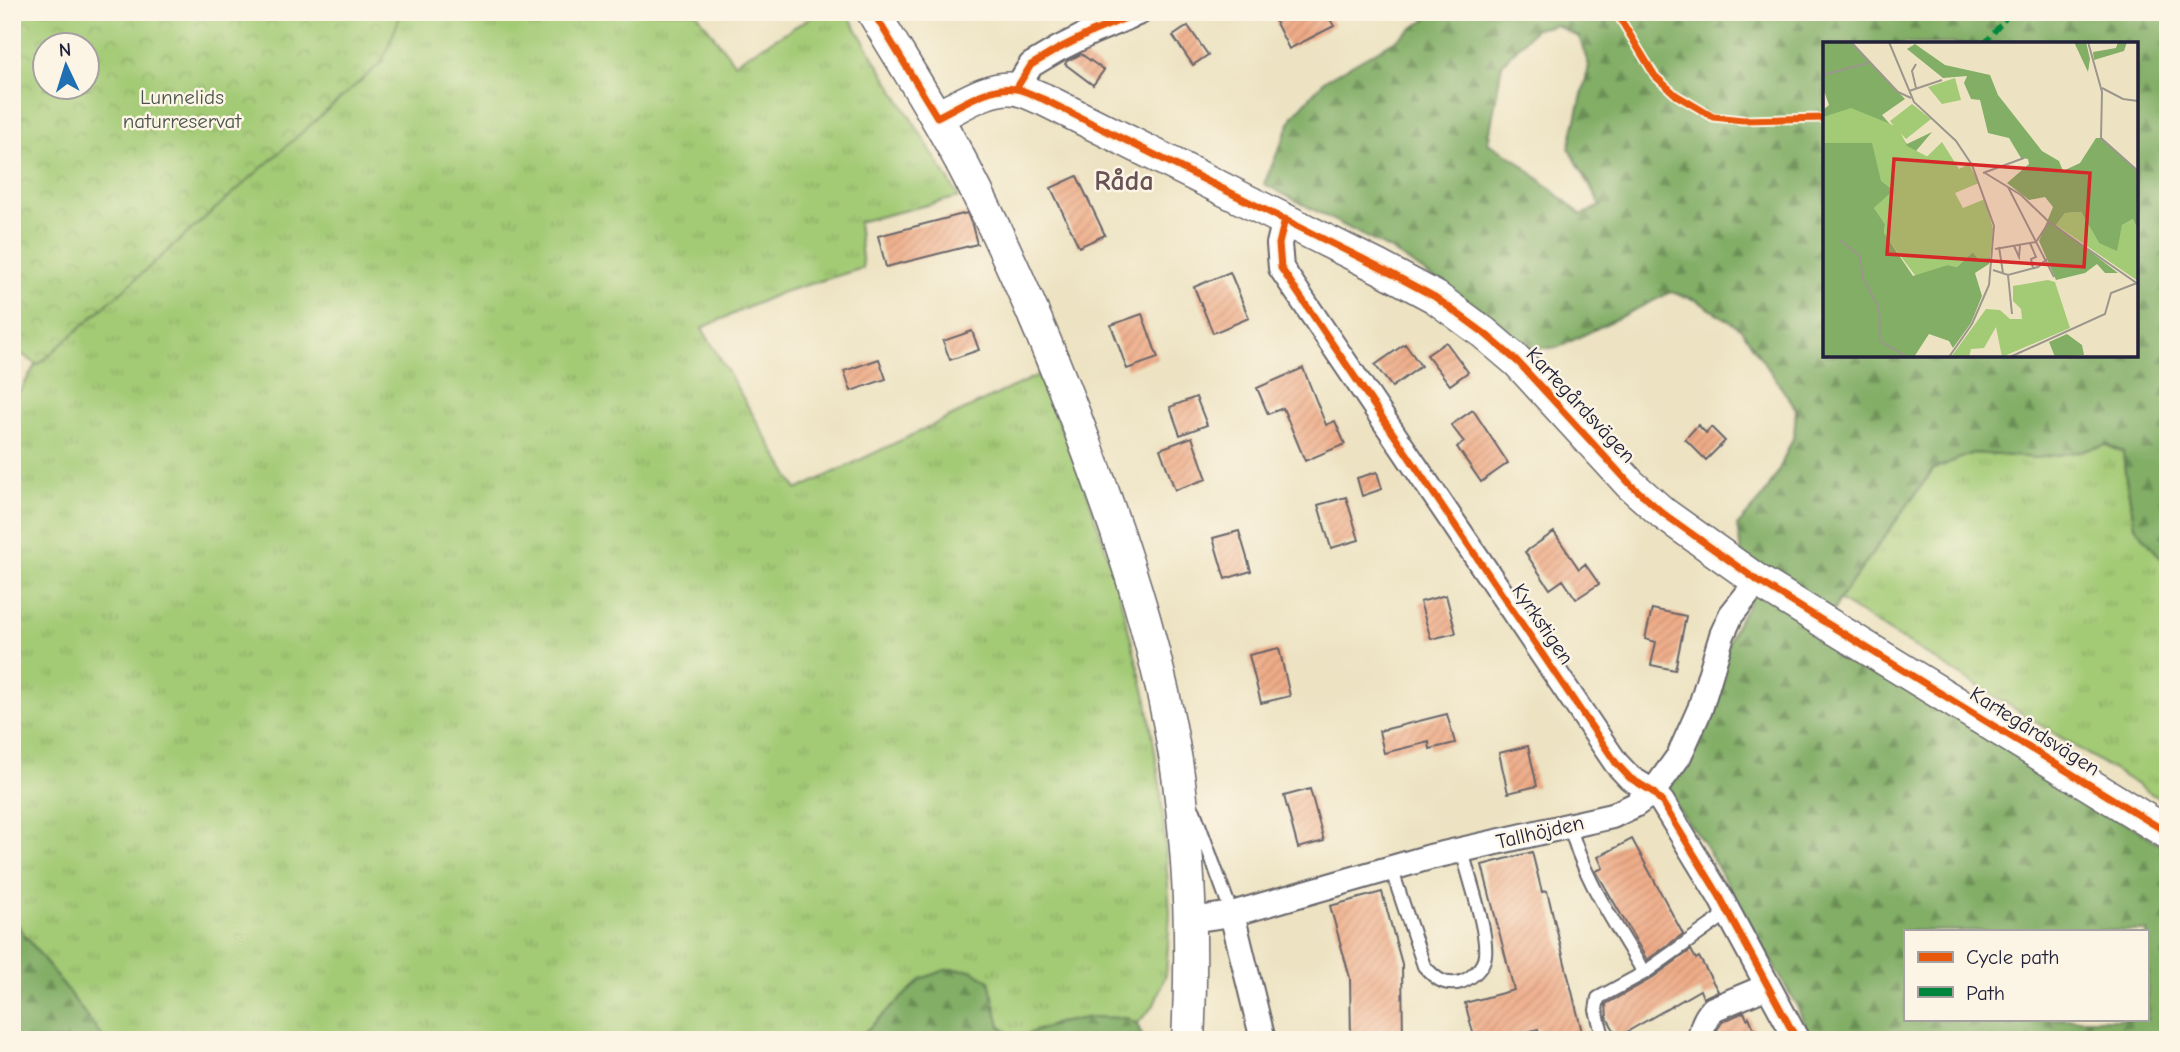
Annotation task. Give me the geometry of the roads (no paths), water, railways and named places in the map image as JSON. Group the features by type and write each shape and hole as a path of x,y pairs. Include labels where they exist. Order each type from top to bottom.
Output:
{"street":[{"path":"873,12 937,117 1007,257 1083,436 1112,517 1156,663 1167,711 1181,800 1191,920 1188,1040"},
{"path":"937,117 982,95 1016,89 1031,65 1058,48 1140,12"},
{"name":"Kartegårdsvägen","path":"1016,89 1043,99 1285,219 1435,297 1518,362 1630,484 1664,514 1758,581 2168,833"},
{"name":"Kyrkstigen","path":"1285,219 1279,244 1281,268 1616,763 1630,778 1653,792 1677,825 1797,1040"},
{"name":"Tallhöjden","path":"1191,920 1232,914 1391,868 1612,816 1635,805 1653,792 1679,756 1700,709 1722,635 1731,615 1758,581"},
{"path":"1232,914 1263,1040"},
{"path":"1700,1040 1706,1016 1713,1009 1768,986"}],"lane":[{"path":"1181,800 1191,805 1232,914"},
{"path":"1570,825 1587,874 1644,973"},
{"path":"1391,868 1424,966 1447,984 1461,982 1476,973 1485,958 1485,937 1462,850"},
{"path":"1604,1040 1596,1010 1598,998 1644,973 1728,913"}],"district":[{"name":"Råda","path":"1124,180"}],"park label":[{"name":"Lunnelids naturreservat","path":"182,109"}]}
